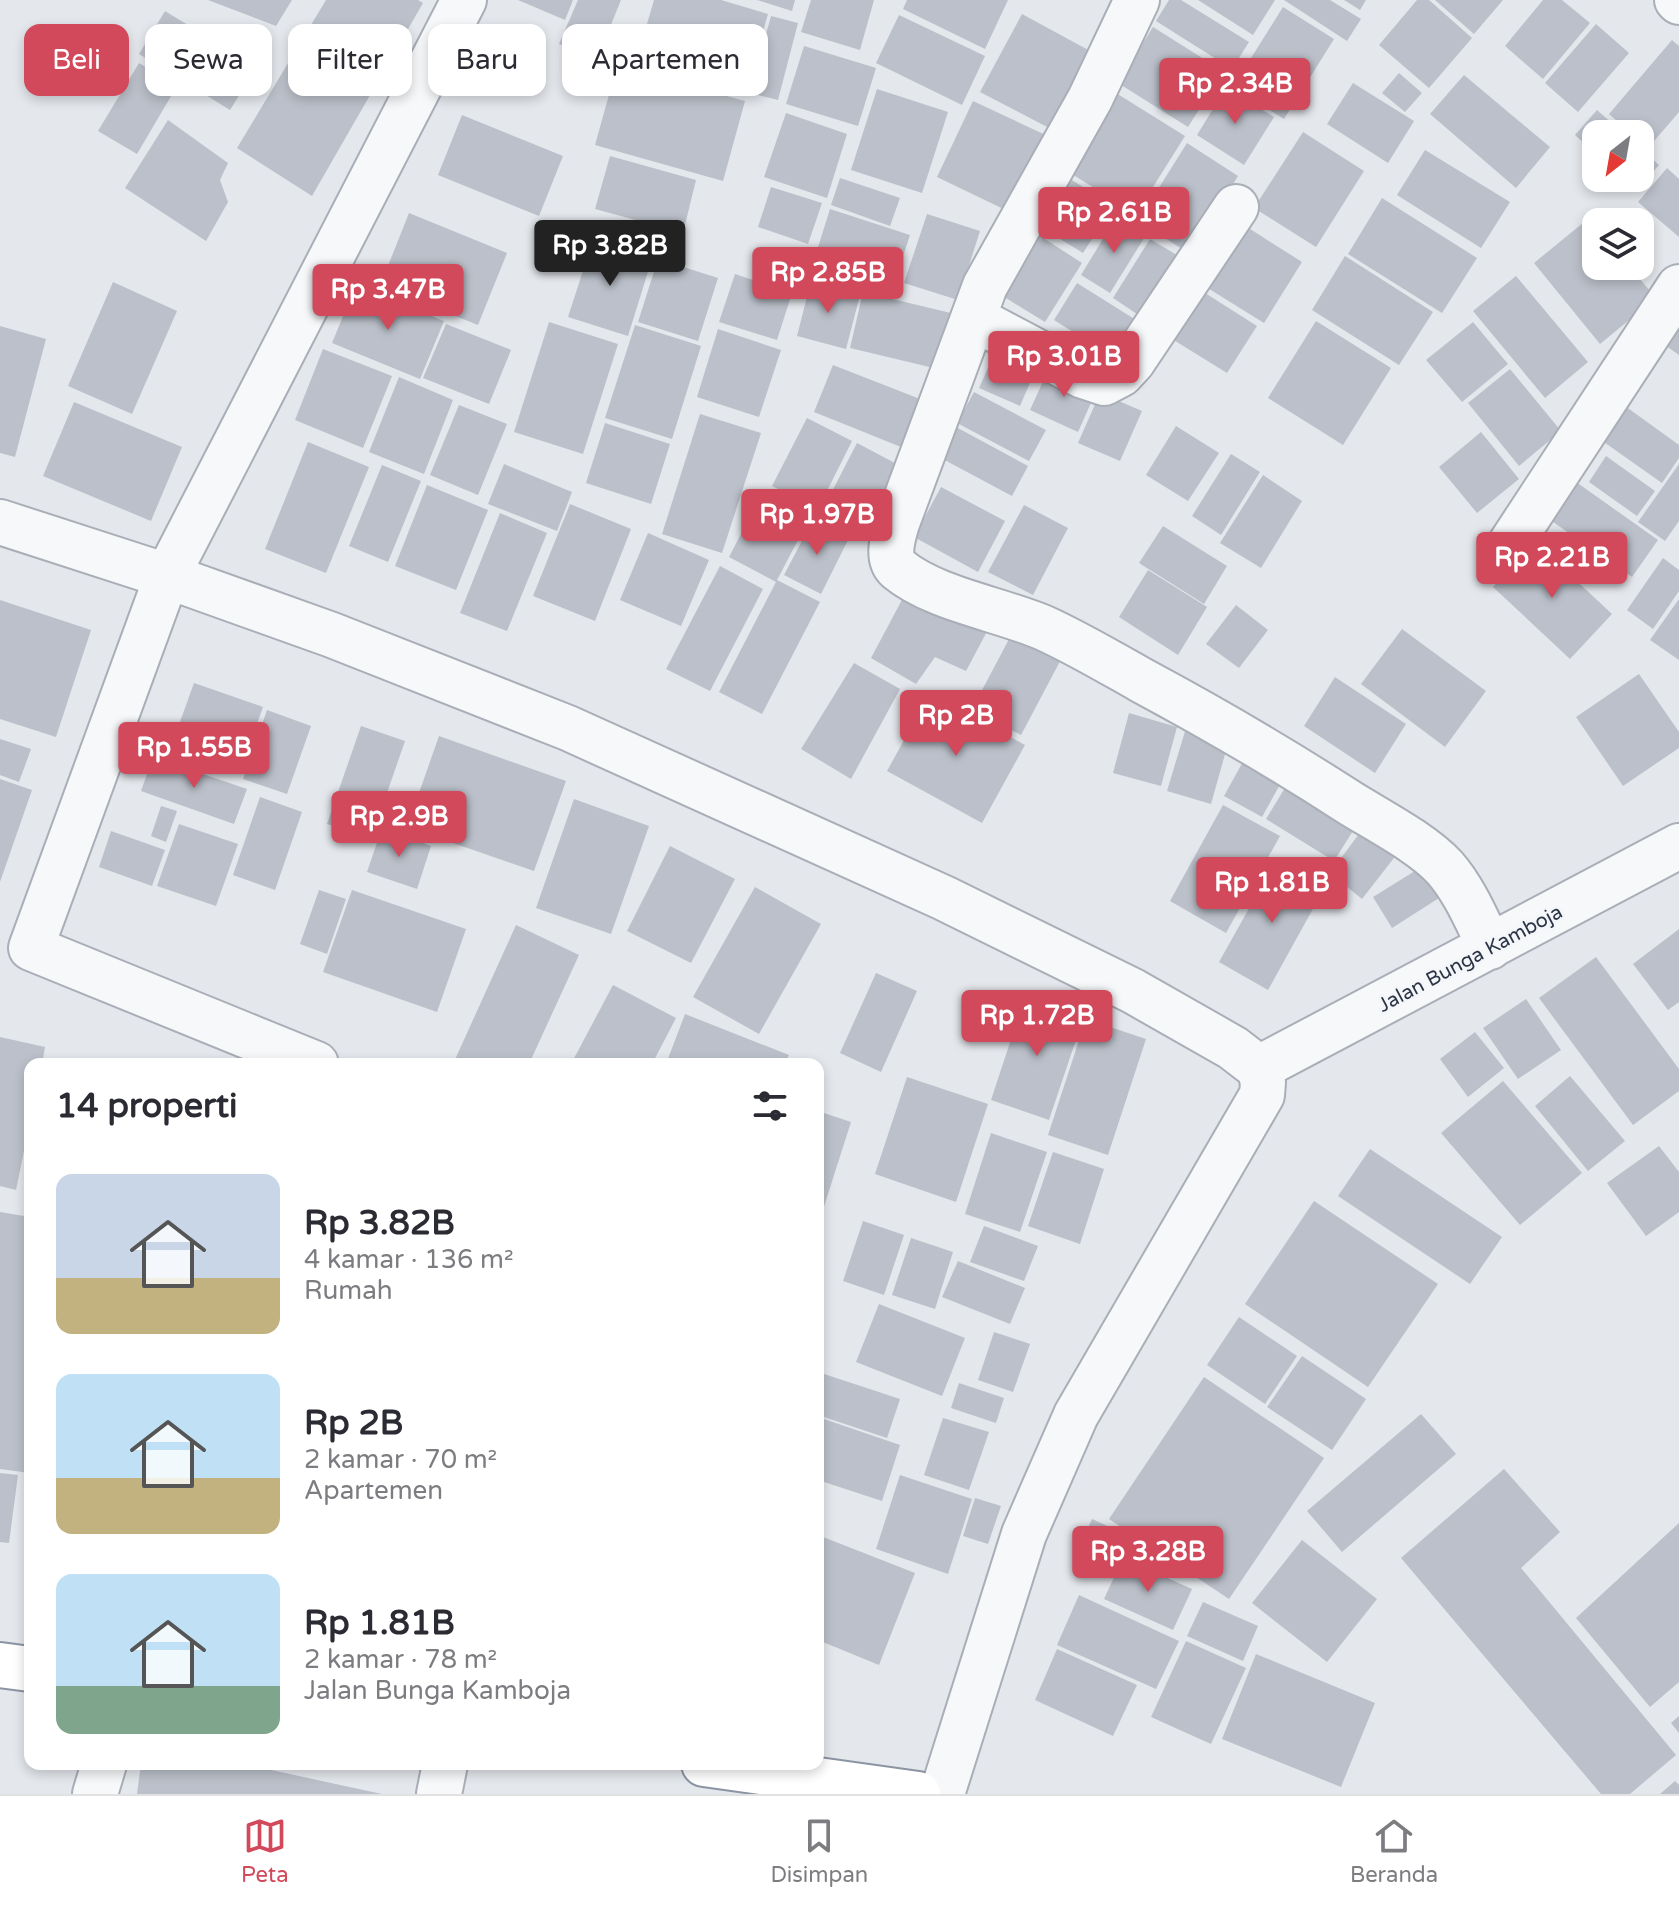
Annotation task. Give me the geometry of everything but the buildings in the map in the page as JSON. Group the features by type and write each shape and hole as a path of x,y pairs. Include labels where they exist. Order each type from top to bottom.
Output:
{"highway":[{"path":"0,1665 24,1668"},
{"path":"747,1770 918,1794"}],"street":[{"path":"301,1058 15,942 167,576 464,0"},
{"path":"1137,0 1090,99 985,286 897,523 891,553 895,566 935,589 1044,628 1081,647 1219,722 1335,793 1443,866 1462,893 1490,947"},
{"path":"973,318 1083,376 1104,383 1113,381 1133,361 1236,207"},
{"path":"1511,543 1679,287"},
{"path":"0,522 167,576 332,635 568,728 944,898 1120,984 1233,1048 1259,1068 1263,1082 1262,1095 1076,1415 1047,1481 1024,1534 942,1794"},
{"name":"Jalan Bunga Kamboja","path":"1259,1068 1679,846"},
{"path":"95,1794 102,1770"},
{"path":"439,1794 444,1770"}]}
